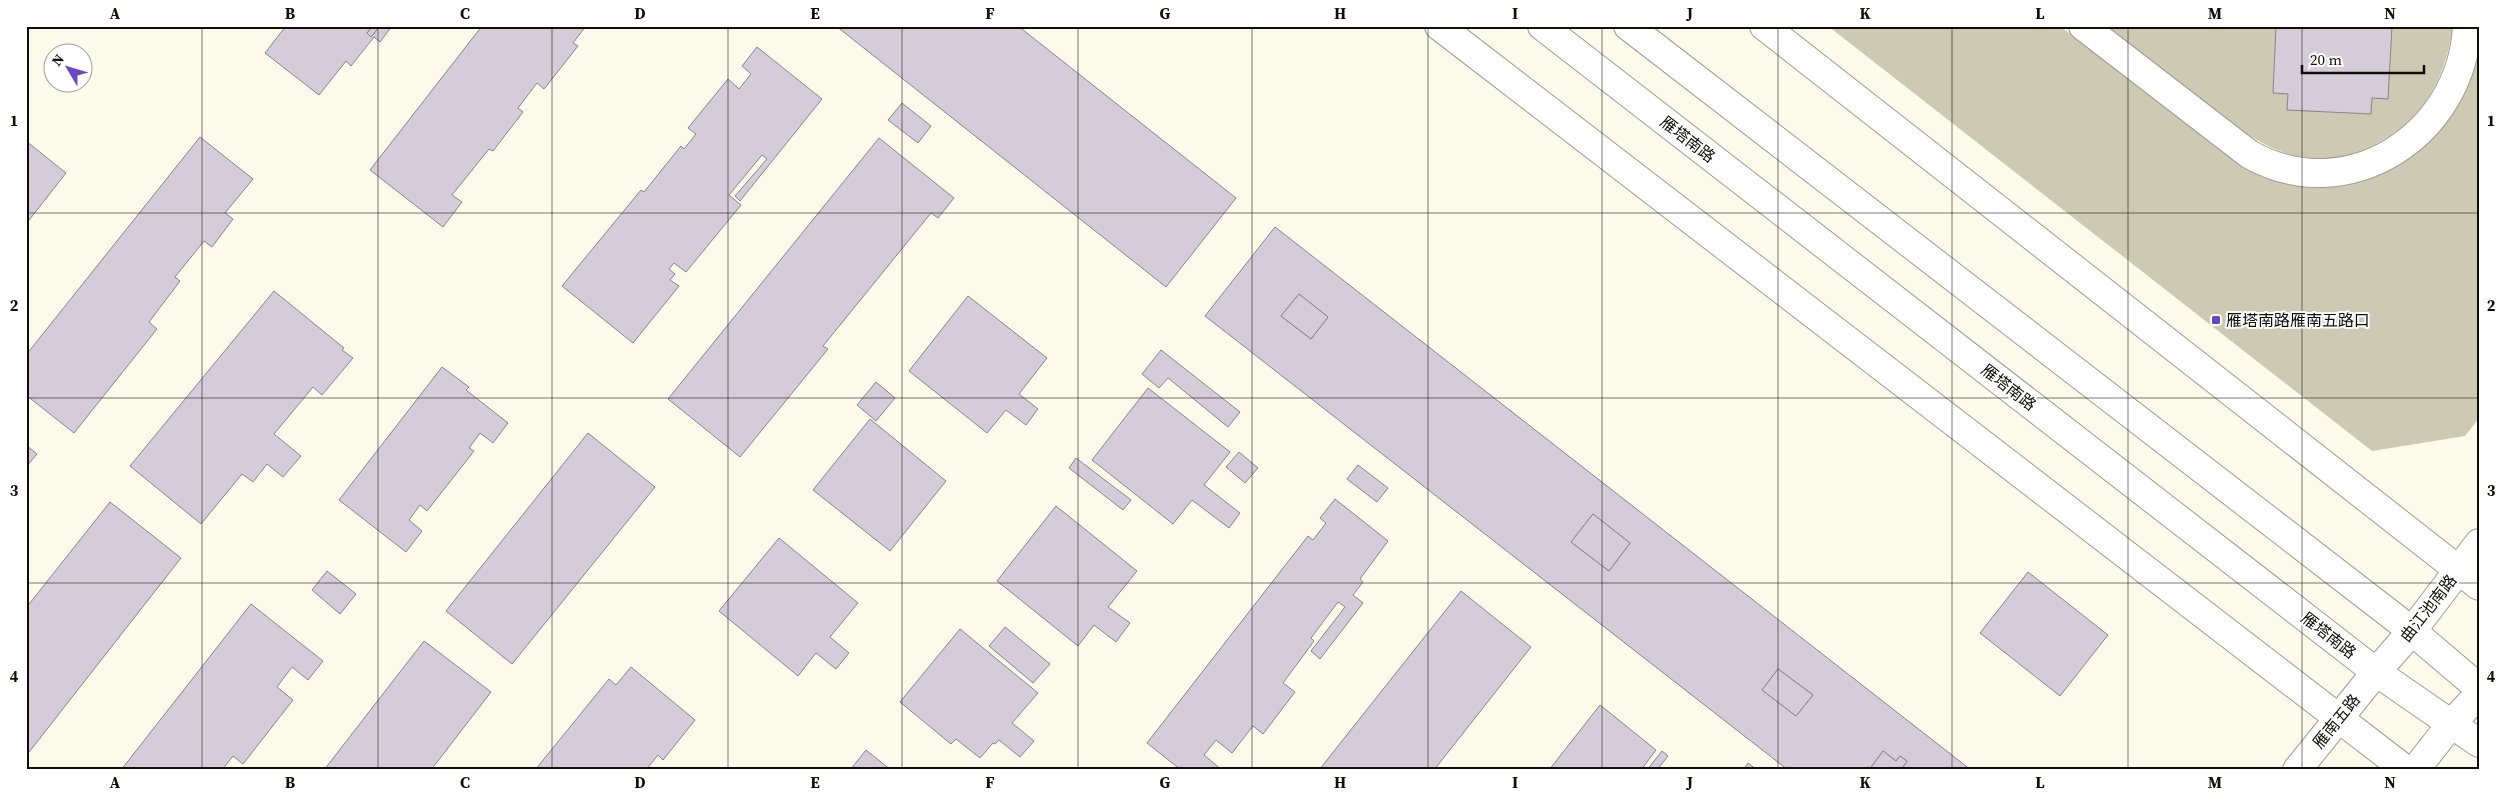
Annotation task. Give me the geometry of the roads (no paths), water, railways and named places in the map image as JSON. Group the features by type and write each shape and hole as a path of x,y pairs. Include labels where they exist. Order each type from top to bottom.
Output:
{"main road":[{"path":"1439,26 2406,770"},
{"name":"雁塔南路","path":"1542,26 2376,672 2479,743"},
{"path":"1628,26 2412,631 2479,688"},
{"path":"1764,26 2479,586"},
{"path":"2083,26 2249,154 2269,164 2292,170 2326,174 2360,167 2382,158 2402,146 2428,123 2442,105 2458,73 2465,51 2467,26"},
{"name":"曲江池南路","path":"2376,672 2412,631 2479,543"},
{"name":"雁南五路","path":"2297,770 2376,672"},
{"path":"2415,770 2452,723 2479,694"}],"place":[{"name":"雁塔南路雁南五路口","path":"2216,320"}]}
